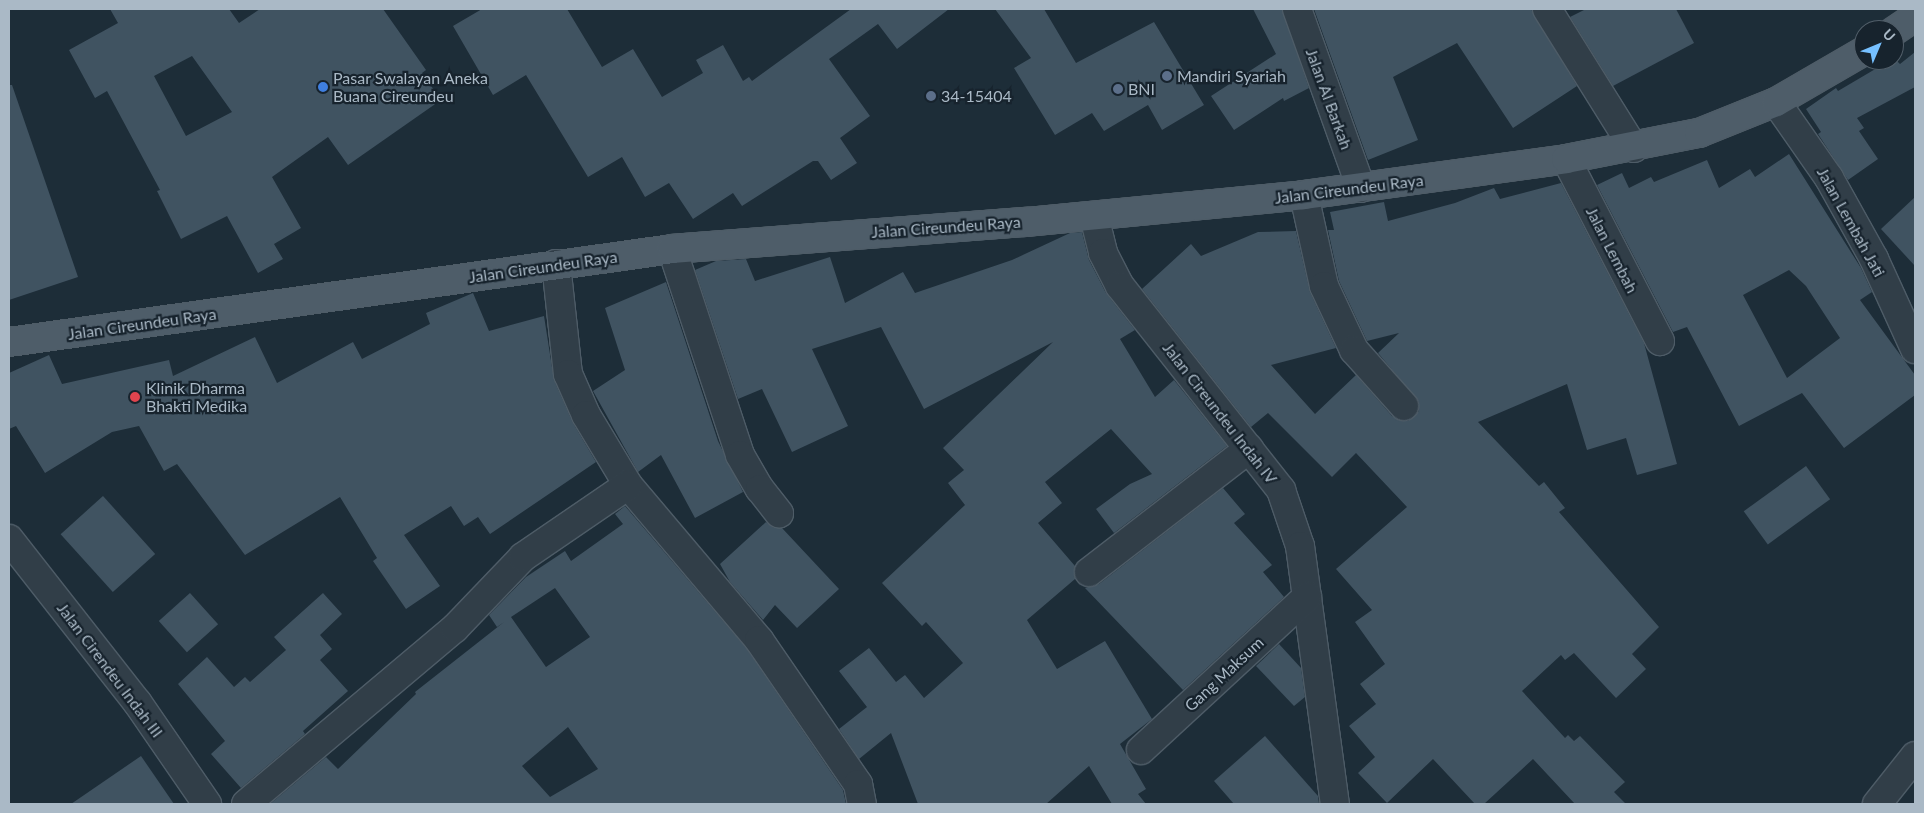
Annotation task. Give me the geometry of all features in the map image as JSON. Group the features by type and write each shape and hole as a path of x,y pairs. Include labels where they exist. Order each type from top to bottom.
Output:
{"main road":[{"path":"1904,24 1915,17"},
{"name":"Jalan Cireundeu Raya","path":"9,342 105,331 556,264 672,249 1094,216 1304,195 1566,159 1634,148 1699,133 1776,102 1854,57"}],"street":[{"name":"Jalan Al Barkah","path":"1297,9 1362,188"},
{"path":"1546,9 1634,148"},
{"name":"Jalan Lembah Jati","path":"1776,102 1838,194 1874,259 1915,349"},
{"name":"Jalan Lembah","path":"1566,159 1660,341"},
{"path":"1304,195 1324,286 1351,342 1404,406"},
{"name":"Jalan Cireundeu Indah IV","path":"1094,216 1103,253 1120,286 1281,490 1300,546 1335,804"},
{"path":"672,249 740,455 760,490 779,513"},
{"path":"556,264 568,374 586,415 628,485 759,640 858,784 862,804"},
{"path":"1089,572 1249,449"},
{"path":"246,804 455,628 523,557 628,485"},
{"name":"Jalan Cirendeu Indah III","path":"9,539 137,702 207,804"},
{"name":"Gang Maksum","path":"1141,750 1307,597"},
{"path":"1877,804 1915,756"}],"building":[{"path":"110,9 229,9 239,23 260,9 383,9 426,70 422,73 441,100 348,165 328,137 272,177 301,228 274,244 283,259 258,273 227,216 181,239 157,191 160,190 107,91 95,98 69,50 118,23","holes":["192,56 232,112 186,136 154,76"]},
{"path":"482,9 567,9 602,67 633,49 662,97 703,73 696,60 723,45 743,81 749,77 752,81 851,9 949,9 897,49 878,24 829,59 870,116 840,138 857,163 831,180 818,161 813,161 742,206 733,193 693,219 669,183 645,197 622,157 588,177 526,75 493,95 453,26"},
{"path":"995,9 1044,9 1076,63 1154,22 1204,105 1162,130 1148,105 1104,131 1092,113 1055,135 1014,68 1031,58"},
{"path":"1253,9 1282,9 1309,88 1284,101 1283,98 1234,130 1211,96 1276,54"},
{"path":"1314,9 1531,9 1577,86 1513,128 1457,43 1393,77 1418,140 1368,160"},
{"path":"1586,9 1676,9 1694,43 1613,86 1570,17"},
{"path":"1915,52 1915,87 1857,118 1864,128 1859,131 1878,159 1848,180 1818,134 1821,132 1806,109 1836,88 1838,91 1874,70 1904,70 1904,61"},
{"path":"9,85 12,85 78,277 9,300"},
{"path":"1789,154 1861,268 1872,292 1860,300 1915,375 1915,395 1844,448 1802,393 1739,426 1687,327 1673,332 1597,185 1622,173 1629,188 1651,177 1654,182 1707,160 1719,188 1750,169 1755,177","holes":["1789,270 1806,286 1840,338 1787,378 1743,295"]},
{"path":"1561,183 1644,343 1677,464 1637,475 1626,438 1587,450 1567,384 1478,422 1539,486 1544,482 1565,508 1559,512 1659,627 1632,654 1646,669 1616,698 1574,653 1565,660 1561,655 1522,691 1565,738 1568,735 1574,741 1580,736 1625,782 1614,792 1626,804 1575,804 1533,759 1484,804 1475,804 1433,759 1387,803 1358,773 1375,757 1349,726 1376,704 1360,684 1385,664 1355,622 1372,610 1336,569 1407,507 1356,453 1332,477 1268,413 1251,427 1142,289 1191,244 1201,256 1258,232 1296,231 1310,292 1336,348 1271,365 1315,414 1356,375 1392,416 1408,421 1419,411 1419,402 1378,353 1399,333 1367,341 1339,281 1328,230 1334,230 1330,212 1384,202 1388,221 1455,203 1494,188 1500,199"},
{"path":"1915,197 1915,266 1881,229"},
{"path":"1082,232 1089,260 1106,293 1135,330 1120,339 1155,397 1174,380 1227,446 1114,533 1096,509 1130,484 1152,474 1111,429 1045,482 1062,503 1038,523 1075,566 1075,579 1027,620 1057,669 1105,641 1152,719 1120,744 1146,789 1138,794 1146,804 1112,804 1089,766 1046,804 918,804 891,733 859,759 839,729 867,707 839,671 869,648 896,682 905,675 924,698 963,663 926,622 922,626 882,583 965,505 948,483 964,470 943,448 1053,342 924,409 881,327 812,349 848,426 792,452 762,389 738,399 695,270 716,261 746,259 755,281 830,257 845,303 903,272 915,293 1012,260 1070,233"},
{"path":"666,282 718,441 743,492 695,518 661,455 638,472 593,391 625,370 605,308"},
{"path":"473,293 489,331 544,316 554,380 573,423 596,462 490,534 478,517 464,526 451,506 404,535 440,586 406,609 373,561 377,558 340,497 245,555 177,464 164,471 139,426 112,432 45,473 16,426 9,429 9,373 49,355 62,384 169,360 173,376 255,337 277,383 353,342 362,359 430,324 426,313"},
{"path":"1806,466 1830,499 1768,544 1744,511"},
{"path":"1223,488 1245,514 1234,523 1272,565 1263,572 1284,597 1183,690 1085,588 1099,584"},
{"path":"103,496 155,554 113,592 61,534"},
{"path":"625,506 747,649 843,790 846,804 270,804 326,757 338,769 416,694 415,692 504,622 497,627 489,615 526,577 565,551 571,561 623,524 615,514","holes":["555,588 590,637 546,667 511,617","568,727 598,769 550,797 522,766"]},
{"path":"766,522 774,528 782,528 839,589 797,628 775,605 763,620 730,582 720,564"},
{"path":"190,593 218,624 187,652 159,621"},
{"path":"323,593 342,614 320,635 332,649 320,660 348,691 303,731 305,734 241,788 211,754 225,741 178,684 207,657 234,687 245,677 250,682 286,650 274,637"},
{"path":"1279,644 1301,668 1305,697 1294,706 1256,666"},
{"path":"1265,736 1318,796 1319,804 1234,804 1214,781"},
{"path":"141,756 174,804 71,804"}],"place":[{"name":"Mandiri Syariah","path":"1167,76"},
{"name":"Pasar Swalayan Aneka Buana Cireundeu","path":"323,87"},
{"name":"BNI","path":"1118,89"},
{"name":"34-15404","path":"931,96"},
{"name":"Klinik Dharma Bhakti Medika","path":"135,397"}]}
